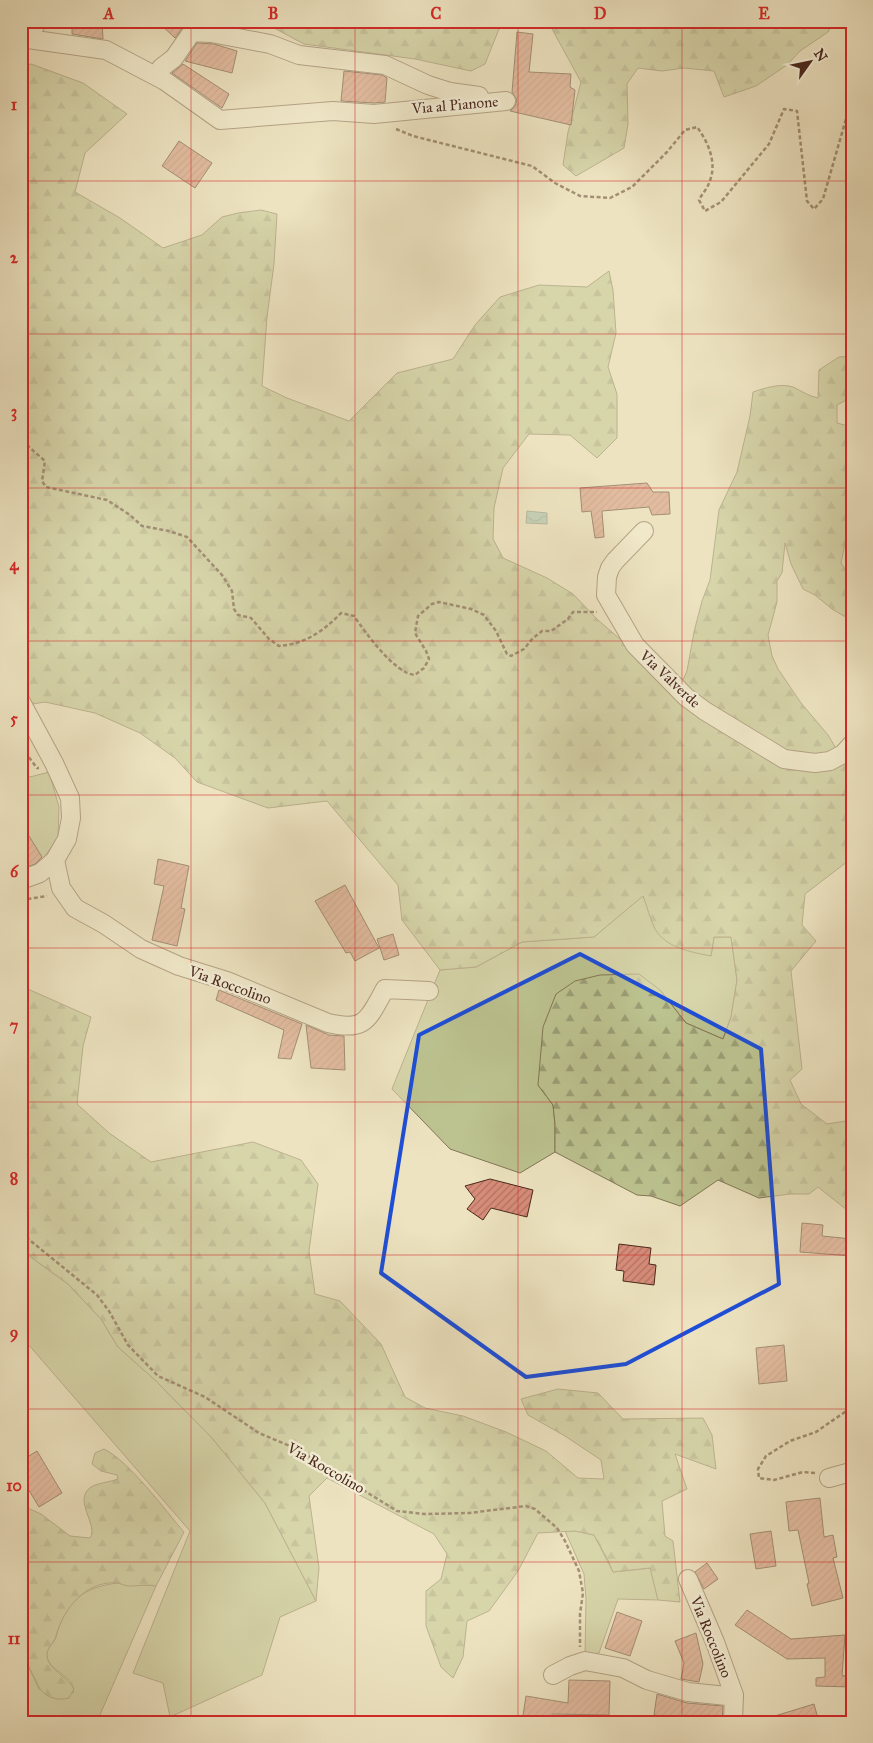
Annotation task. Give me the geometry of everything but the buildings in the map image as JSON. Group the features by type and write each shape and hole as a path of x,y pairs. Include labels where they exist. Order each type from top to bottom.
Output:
{"street":[{"path":"24,38 34,28 36,21"},
{"name":"Via al Pianone","path":"24,38 106,50 157,76 220,120 333,111 374,114 506,101 443,90 415,80 385,65 299,55 270,44 211,33 192,32 174,58 161,68 157,76"},
{"name":"Via Valverde","path":"644,531 615,561 607,577 606,595 635,645 686,697 705,711 784,759 815,763 830,761 843,754 852,744"},
{"path":"21,702 54,763 70,798 71,818 68,840 56,860 40,873 21,880"},
{"name":"Via Roccolino","path":"56,860 61,888 75,908 104,924 141,949 179,966 228,981 328,1023 345,1027 361,1024 370,1016 385,989 429,991"},
{"path":"829,1478 847,1473 852,1475"},
{"name":"Via Roccolino","path":"688,1579 715,1642 734,1695 733,1722"},
{"path":"553,1675 584,1661"},
{"name":"Via Roccolino","path":"584,1661 623,1668 647,1680 688,1692 734,1695"}],"path":[{"path":"384,112 392,127 413,136 532,166 555,183 580,196 610,198 632,187 667,152 685,130 697,127 706,138 713,162 710,181 699,200 705,211 721,202 769,144 784,109 797,111 806,201 814,209 823,199 846,119 852,116"},
{"path":"21,433 29,447 44,461 42,481 46,487 107,500 130,515 142,526 169,531 187,537 222,575 232,591 234,608 238,615 252,618 269,639 279,646 291,645 312,637 341,613 354,616 381,651 403,672 415,675 424,668 429,659 415,633 418,616 432,604 439,602 471,609 484,615 496,631 507,654 511,656 524,649 542,631 550,631 562,623 573,612 595,611 608,616 618,616"},
{"name":"Via Roccolino","path":"21,1233 97,1295 110,1311 128,1345 158,1376 205,1397 260,1433 297,1449 397,1511 425,1514 469,1513 526,1506 535,1509 556,1528 565,1541 579,1571 583,1593 580,1614 580,1654 584,1661"},
{"path":"852,1278 848,1296 852,1312"},
{"path":"829,1478 824,1475 803,1472 774,1480 759,1478 758,1469 766,1456 790,1441 816,1432 852,1407"}],"highlighted area":[{"path":"580,954 761,1049 779,1284 626,1364 526,1377 381,1273 419,1035"}],"green space":[{"path":"261,21 514,21 499,29 485,64 471,71 415,59 304,44"},
{"path":"540,21 834,21 828,32 800,51 787,65 756,86 724,97 714,71 684,68 662,71 638,68 627,84 628,124 624,148 576,176 563,165 568,132 581,82 551,27"},
{"path":"31,64 83,83 127,114 85,153 75,192 120,218 163,248 202,235 222,217 261,210 277,214 262,386 287,398 349,421 397,373 453,359 475,325 500,297 539,285 587,287 609,271 613,290 616,333 608,367 617,394 617,438 597,458 570,435 529,434 503,468 494,508 493,539 503,558 547,578 573,594 598,620 628,646 682,682 687,671 702,601 710,580 719,510 737,472 750,416 753,392 773,386 788,386 818,398 819,370 839,357 852,356 852,397 837,405 837,423 852,427 852,535 845,544 841,563 852,579 852,619 832,609 815,595 803,589 791,564 785,543 782,573 777,581 777,602 768,635 772,656 778,669 801,703 828,735 852,775 852,858 805,894 802,925 816,941 791,971 802,1069 790,1080 801,1104 827,1124 852,1120 852,1214 818,1187 809,1194 790,1194 759,1198 718,1180 680,1206 651,1196 637,1195 555,1152 553,1105 538,1085 543,1027 556,994 575,981 600,975 639,974 660,990 686,1023 723,1039 731,1017 737,980 731,937 714,937 711,956 687,951 672,945 655,929 643,896 594,937 522,942 476,967 440,970 402,920 398,885 327,801 268,808 197,782 175,758 140,733 95,713 45,702 21,706 21,67"},
{"path":"21,768 30,777 49,772 59,807 58,838 43,859 21,872"},
{"path":"643,895 655,928 711,956 714,937 731,937 737,980 731,1017 723,1039 686,1023 660,990 538,1085 553,1105 555,1152 520,1173 450,1149 392,1089 440,970 476,967 522,942 594,937"},
{"path":"21,986 91,1017 83,1046 77,1104 109,1133 151,1162 253,1142 301,1160 318,1184 309,1251 315,1294 340,1301 381,1344 405,1397 425,1408 463,1416 506,1432 546,1451 578,1478 604,1479 601,1460 565,1436 528,1415 521,1399 558,1389 598,1393 623,1419 703,1418 712,1435 716,1469 675,1454 687,1489 662,1501 665,1536 673,1541 680,1602 658,1600 650,1568 613,1572 594,1535 575,1531 538,1533 518,1571 489,1611 467,1621 463,1657 453,1678 441,1667 426,1626 426,1591 441,1579 447,1554 434,1534 327,1478 309,1496 319,1568 316,1601 265,1503 212,1438 156,1381 118,1347 101,1319 68,1284 21,1250"},
{"path":"21,1250 68,1284 101,1319 118,1347 156,1381 212,1438 265,1503 316,1601 280,1617 262,1675 170,1717 163,1683 133,1673 190,1531 21,1336"},
{"path":"104,1449 125,1464 184,1532 156,1586 129,1586 118,1583 106,1583 86,1591 70,1607 59,1626 47,1654 48,1662 51,1666 74,1689 69,1698 57,1699 49,1697 40,1689 21,1647 21,1505 41,1514 70,1536 90,1538 92,1533 91,1526 84,1499 86,1492 91,1487 118,1479 117,1475 101,1471 92,1464 95,1453"},
{"path":"565,1531 594,1535 613,1572 651,1568 658,1600 618,1599 599,1653 585,1655 586,1599 584,1574"},
{"path":"118,1583 156,1586 99,1717 21,1719 21,1647 39,1689 73,1693 71,1682 49,1662 47,1651 55,1640 64,1614 77,1598 94,1588"}],"water":[{"path":"527,511 547,513 547,524 526,523"}]}
